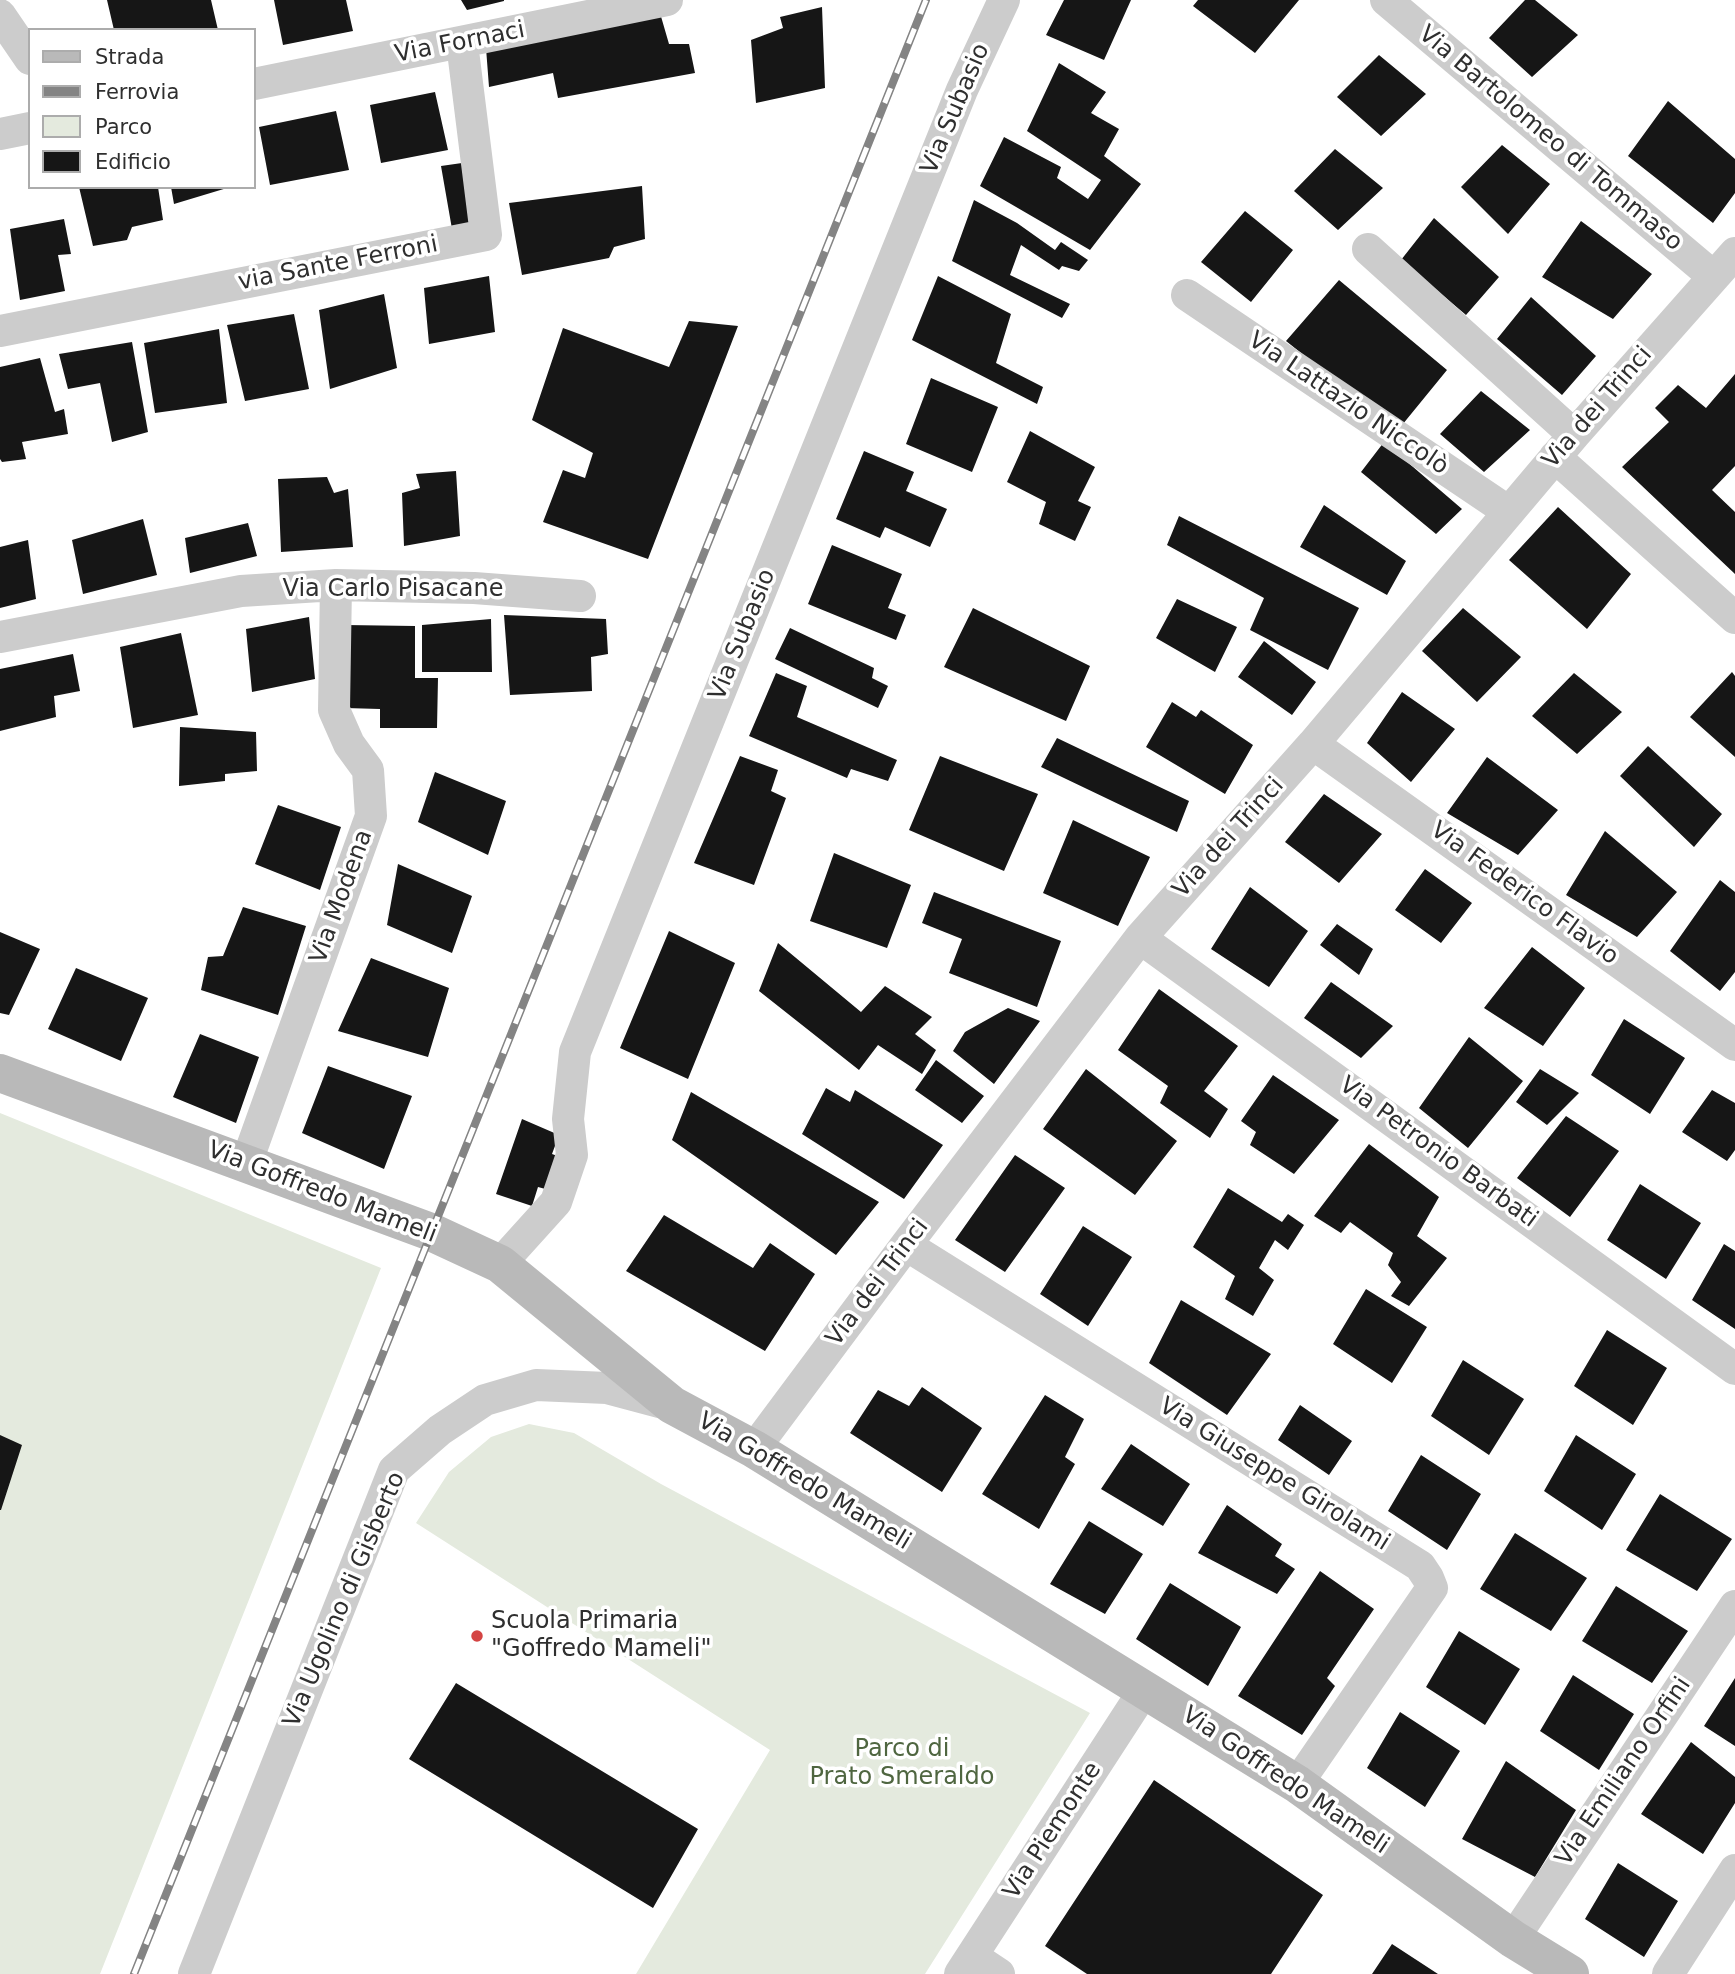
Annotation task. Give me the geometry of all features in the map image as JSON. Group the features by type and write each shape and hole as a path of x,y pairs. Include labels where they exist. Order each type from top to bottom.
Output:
{"main road":[{"name":"Via Goffredo Mameli","path":"0,1073 431,1232 500,1264 672,1405 754,1449 1297,1784 1513,1939 1570,1974"}],"street":[{"name":"Via Fornaci","path":"256,84 667,0"},
{"name":"Via Subasio","path":"500,1264 556,1202 572,1155 568,1119 575,1052 956,103 1004,0"},
{"name":"Via Bartolomeo di Tommaso","path":"1386,0 1714,277"},
{"path":"0,15 28,57"},
{"name":"via Sante Ferroni","path":"0,331 486,235 462,43"},
{"path":"0,134 28,128"},
{"path":"1368,249 1735,618"},
{"name":"Via dei Trinci","path":"754,1449 1140,938 1313,744 1564,446 1735,253"},
{"name":"Via Lattazio Niccolò","path":"1188,295 1509,512"},
{"name":"Via Carlo Pisacane","path":"0,637 241,591 336,585 474,588 580,596"},
{"name":"Via Modena","path":"247,1164 371,816 368,769 349,744 334,710 336,585"},
{"name":"Via Federico Flavio","path":"1313,744 1735,1045"},
{"name":"Via Petronio Barbati","path":"1140,938 1735,1369"},
{"name":"Via Giuseppe Girolami","path":"906,1245 1420,1566 1428,1577 1432,1588 1297,1784"},
{"name":"Via Ugolino di Gisberto","path":"194,1974 394,1470 440,1430 485,1400 536,1385 607,1388 672,1405"},
{"name":"Via Emiliano Orfini","path":"1513,1939 1735,1606"},
{"name":"Via Piemonte","path":"966,1965 1145,1689"},
{"path":"1668,1974 1735,1870"},
{"path":"966,1965 999,1974"}],"green space":[{"path":"0,1113 381,1268 100,1974 0,1974"},
{"name":"Parco di Prato Smeraldo","path":"529,1424 574,1433 661,1484 1090,1713 925,1974 636,1974 770,1750 416,1523 449,1472 491,1437"}],"building":[{"path":"107,0 211,0 218,28 114,28"},
{"path":"274,0 346,0 353,31 283,45"},
{"path":"461,0 504,0 504,1 467,10"},
{"path":"1064,0 1131,0 1104,60 1046,35"},
{"path":"1198,0 1299,0 1255,53 1193,6"},
{"path":"1525,0 1535,0 1578,35 1532,77 1489,38"},
{"path":"822,7 825,88 756,103 751,40 783,28 780,17"},
{"path":"660,13 669,44 689,44 695,73 558,98 553,73 489,87 486,48"},
{"path":"1379,55 1426,94 1381,136 1337,97"},
{"path":"1059,63 1106,92 1091,113 1119,129 1104,156 1141,184 1090,250 980,186 1004,137 1061,167 1057,178 1088,199 1101,180 1027,131"},
{"path":"435,92 448,150 381,163 370,105"},
{"path":"1668,101 1735,159 1735,193 1713,223 1628,156"},
{"path":"336,111 349,170 270,185 259,127"},
{"path":"1502,145 1550,184 1508,234 1461,187"},
{"path":"1335,149 1383,188 1338,230 1294,191"},
{"path":"469,162 477,222 452,229 441,166"},
{"path":"642,186 645,239 614,247 609,258 522,275 509,203"},
{"path":"79,189 158,189 163,220 132,227 127,240 93,246"},
{"path":"171,189 224,189 174,204"},
{"path":"974,200 1017,223 1055,250 1061,242 1088,260 1079,271 1062,266 1059,270 1021,245 1010,275 1070,304 1062,318 952,261"},
{"path":"1245,211 1293,250 1251,302 1201,262"},
{"path":"1434,218 1499,277 1466,315 1401,260"},
{"path":"64,219 71,254 58,255 65,291 20,300 10,229"},
{"path":"1581,221 1652,274 1613,319 1542,277"},
{"path":"489,276 495,332 429,344 424,288"},
{"path":"938,276 1011,314 996,363 1043,387 1037,404 912,340"},
{"path":"1339,280 1447,370 1398,430 1286,341"},
{"path":"384,294 397,368 330,389 319,310"},
{"path":"1531,297 1596,356 1562,395 1497,339"},
{"path":"294,314 309,389 245,401 227,325"},
{"path":"689,321 738,326 648,559 543,522 563,470 585,478 593,453 532,420 563,328 669,367"},
{"path":"219,329 227,403 155,413 144,343"},
{"path":"132,342 148,432 112,442 100,383 68,389 59,354"},
{"path":"40,358 55,412 64,409 68,434 22,442 26,459 2,462 0,367"},
{"path":"1735,374 1735,466 1712,490 1735,512 1735,574 1622,467 1669,422 1655,408 1678,385 1706,408"},
{"path":"931,378 998,407 972,472 906,444"},
{"path":"1481,391 1530,430 1484,472 1440,434"},
{"path":"1030,431 1095,467 1078,501 1091,507 1075,541 1039,524 1046,502 1007,482"},
{"path":"1384,442 1462,509 1436,534 1361,472"},
{"path":"864,451 914,472 906,491 947,509 930,547 885,527 880,538 836,519"},
{"path":"456,471 460,536 404,546 402,493 420,488 416,474"},
{"path":"327,477 334,493 348,489 353,547 281,552 278,479"},
{"path":"1324,505 1406,561 1387,595 1300,547"},
{"path":"1558,507 1631,574 1587,629 1509,560"},
{"path":"1179,516 1359,608 1328,670 1250,630 1264,598 1167,545"},
{"path":"143,519 157,575 83,594 72,540"},
{"path":"248,523 257,556 190,573 185,538"},
{"path":"28,540 36,599 0,608 0,547"},
{"path":"832,545 902,574 888,608 906,615 896,640 808,604"},
{"path":"1177,599 1237,627 1215,672 1156,638"},
{"path":"973,608 1090,666 1066,721 944,667"},
{"path":"1463,608 1521,657 1477,702 1422,651"},
{"path":"504,615 606,619 608,654 591,657 592,691 510,695"},
{"path":"309,617 315,679 252,692 246,629"},
{"path":"491,619 492,672 422,672 422,625"},
{"path":"345,625 415,626 415,678 438,678 437,728 380,728 380,709 345,708"},
{"path":"790,628 874,668 872,678 888,686 878,708 775,659"},
{"path":"181,633 198,715 133,728 120,647"},
{"path":"1264,641 1316,682 1292,715 1238,677"},
{"path":"73,654 80,691 54,696 56,717 0,731 0,669"},
{"path":"1732,672 1735,676 1735,757 1690,717"},
{"path":"776,673 807,686 797,717 897,760 888,781 851,769 847,778 749,736"},
{"path":"1574,673 1622,712 1577,754 1532,716"},
{"path":"1402,692 1455,729 1411,782 1367,743"},
{"path":"1172,702 1196,717 1201,710 1253,745 1225,794 1146,747"},
{"path":"180,727 256,732 257,771 225,774 225,781 179,786"},
{"path":"1057,738 1189,801 1177,832 1041,767"},
{"path":"1648,746 1722,814 1694,847 1620,776"},
{"path":"740,756 778,770 771,791 786,798 754,885 694,863"},
{"path":"940,756 1038,794 1004,871 909,830"},
{"path":"1487,757 1558,810 1518,855 1447,813"},
{"path":"435,772 506,801 488,855 418,822"},
{"path":"1324,794 1382,834 1339,883 1285,842"},
{"path":"278,805 341,827 320,890 255,864"},
{"path":"1073,820 1150,857 1118,926 1043,893"},
{"path":"1605,831 1677,892 1637,937 1566,895"},
{"path":"834,853 911,885 887,948 810,921"},
{"path":"398,864 472,896 452,953 387,925"},
{"path":"1425,869 1472,903 1441,943 1395,910"},
{"path":"1720,880 1735,892 1735,972 1720,991 1670,951"},
{"path":"1250,887 1308,931 1269,987 1211,949"},
{"path":"934,892 1061,941 1037,1007 949,973 962,939 922,923"},
{"path":"243,907 306,926 278,1015 201,990 208,957 223,956"},
{"path":"1337,924 1373,949 1359,975 1320,945"},
{"path":"669,931 735,963 688,1079 620,1048"},
{"path":"0,932 40,949 9,1015 0,1013"},
{"path":"778,943 861,1012 885,986 932,1017 915,1034 936,1050 922,1074 878,1045 859,1070 759,991"},
{"path":"1532,947 1585,988 1543,1046 1484,1008"},
{"path":"371,958 449,988 428,1057 338,1031"},
{"path":"76,968 148,998 121,1061 48,1029"},
{"path":"1331,982 1393,1026 1361,1058 1304,1018"},
{"path":"1159,989 1238,1046 1204,1091 1228,1109 1210,1138 1160,1103 1168,1086 1118,1050"},
{"path":"1008,1008 1040,1021 994,1084 953,1051 965,1032"},
{"path":"1624,1019 1685,1058 1650,1114 1591,1075"},
{"path":"200,1034 259,1057 236,1123 173,1097"},
{"path":"1469,1037 1523,1081 1468,1148 1419,1108"},
{"path":"936,1060 984,1096 962,1123 915,1090"},
{"path":"328,1066 412,1096 384,1169 302,1133"},
{"path":"1086,1069 1177,1141 1135,1195 1043,1129"},
{"path":"1540,1069 1579,1093 1547,1125 1516,1102"},
{"path":"1273,1075 1339,1120 1294,1174 1250,1145 1256,1132 1241,1121"},
{"path":"826,1088 850,1102 855,1090 943,1145 904,1199 802,1134"},
{"path":"1712,1090 1735,1103 1735,1150 1727,1161 1682,1132"},
{"path":"691,1092 879,1202 836,1255 672,1140"},
{"path":"1566,1116 1619,1151 1570,1217 1517,1178"},
{"path":"522,1119 559,1135 552,1154 563,1158 549,1190 538,1187 532,1206 496,1194"},
{"path":"1369,1144 1439,1197 1417,1236 1447,1258 1409,1306 1391,1296 1401,1282 1388,1265 1393,1253 1350,1222 1341,1233 1314,1216"},
{"path":"1015,1155 1065,1188 1005,1272 955,1240"},
{"path":"1640,1184 1701,1223 1666,1279 1607,1240"},
{"path":"1228,1188 1282,1222 1288,1214 1304,1225 1288,1250 1275,1240 1259,1268 1274,1280 1253,1316 1225,1299 1235,1276 1193,1247"},
{"path":"664,1215 753,1268 770,1243 815,1274 765,1351 626,1271"},
{"path":"1083,1226 1132,1257 1088,1326 1040,1294"},
{"path":"1724,1244 1735,1251 1735,1329 1692,1300"},
{"path":"1366,1289 1427,1327 1392,1383 1333,1344"},
{"path":"1181,1300 1271,1354 1227,1415 1149,1363"},
{"path":"1607,1330 1667,1368 1633,1425 1574,1386"},
{"path":"1463,1360 1524,1399 1489,1455 1431,1416"},
{"path":"922,1387 982,1428 942,1492 850,1433 878,1390 909,1406"},
{"path":"1045,1395 1084,1419 1065,1457 1075,1464 1039,1529 982,1494"},
{"path":"1300,1405 1352,1441 1329,1475 1278,1440"},
{"path":"0,1435 22,1445 1,1510 0,1510"},
{"path":"1576,1435 1636,1474 1602,1530 1544,1491"},
{"path":"1131,1444 1190,1484 1163,1526 1101,1489"},
{"path":"1421,1455 1481,1494 1447,1550 1388,1511"},
{"path":"1660,1494 1732,1539 1697,1591 1626,1550"},
{"path":"1227,1505 1282,1544 1275,1556 1295,1569 1277,1594 1198,1553"},
{"path":"1089,1521 1143,1554 1105,1614 1050,1584"},
{"path":"1515,1533 1587,1578 1551,1631 1480,1589"},
{"path":"1320,1571 1374,1609 1327,1678 1335,1686 1302,1735 1238,1696"},
{"path":"1170,1583 1241,1627 1208,1686 1136,1639"},
{"path":"1616,1586 1688,1631 1652,1683 1582,1641"},
{"path":"1459,1631 1520,1669 1485,1725 1426,1687"},
{"path":"1573,1675 1634,1714 1599,1770 1540,1731"},
{"path":"1735,1678 1735,1746 1704,1726"},
{"path":"456,1683 698,1829 653,1908 409,1759"},
{"path":"1400,1712 1460,1751 1425,1807 1367,1768"},
{"path":"1691,1742 1735,1777 1735,1803 1703,1854 1641,1814"},
{"path":"1506,1761 1576,1810 1535,1877 1462,1839"},
{"path":"1154,1780 1323,1895 1271,1974 1087,1974 1045,1946"},
{"path":"1618,1863 1678,1901 1644,1957 1585,1919"},
{"path":"1392,1944 1438,1974 1372,1974"}],"railway":[{"path":"134,1974 926,0"}],"place":[{"name":"Scuola Primaria \"Goffredo Mameli\"","path":"477,1636"}]}
